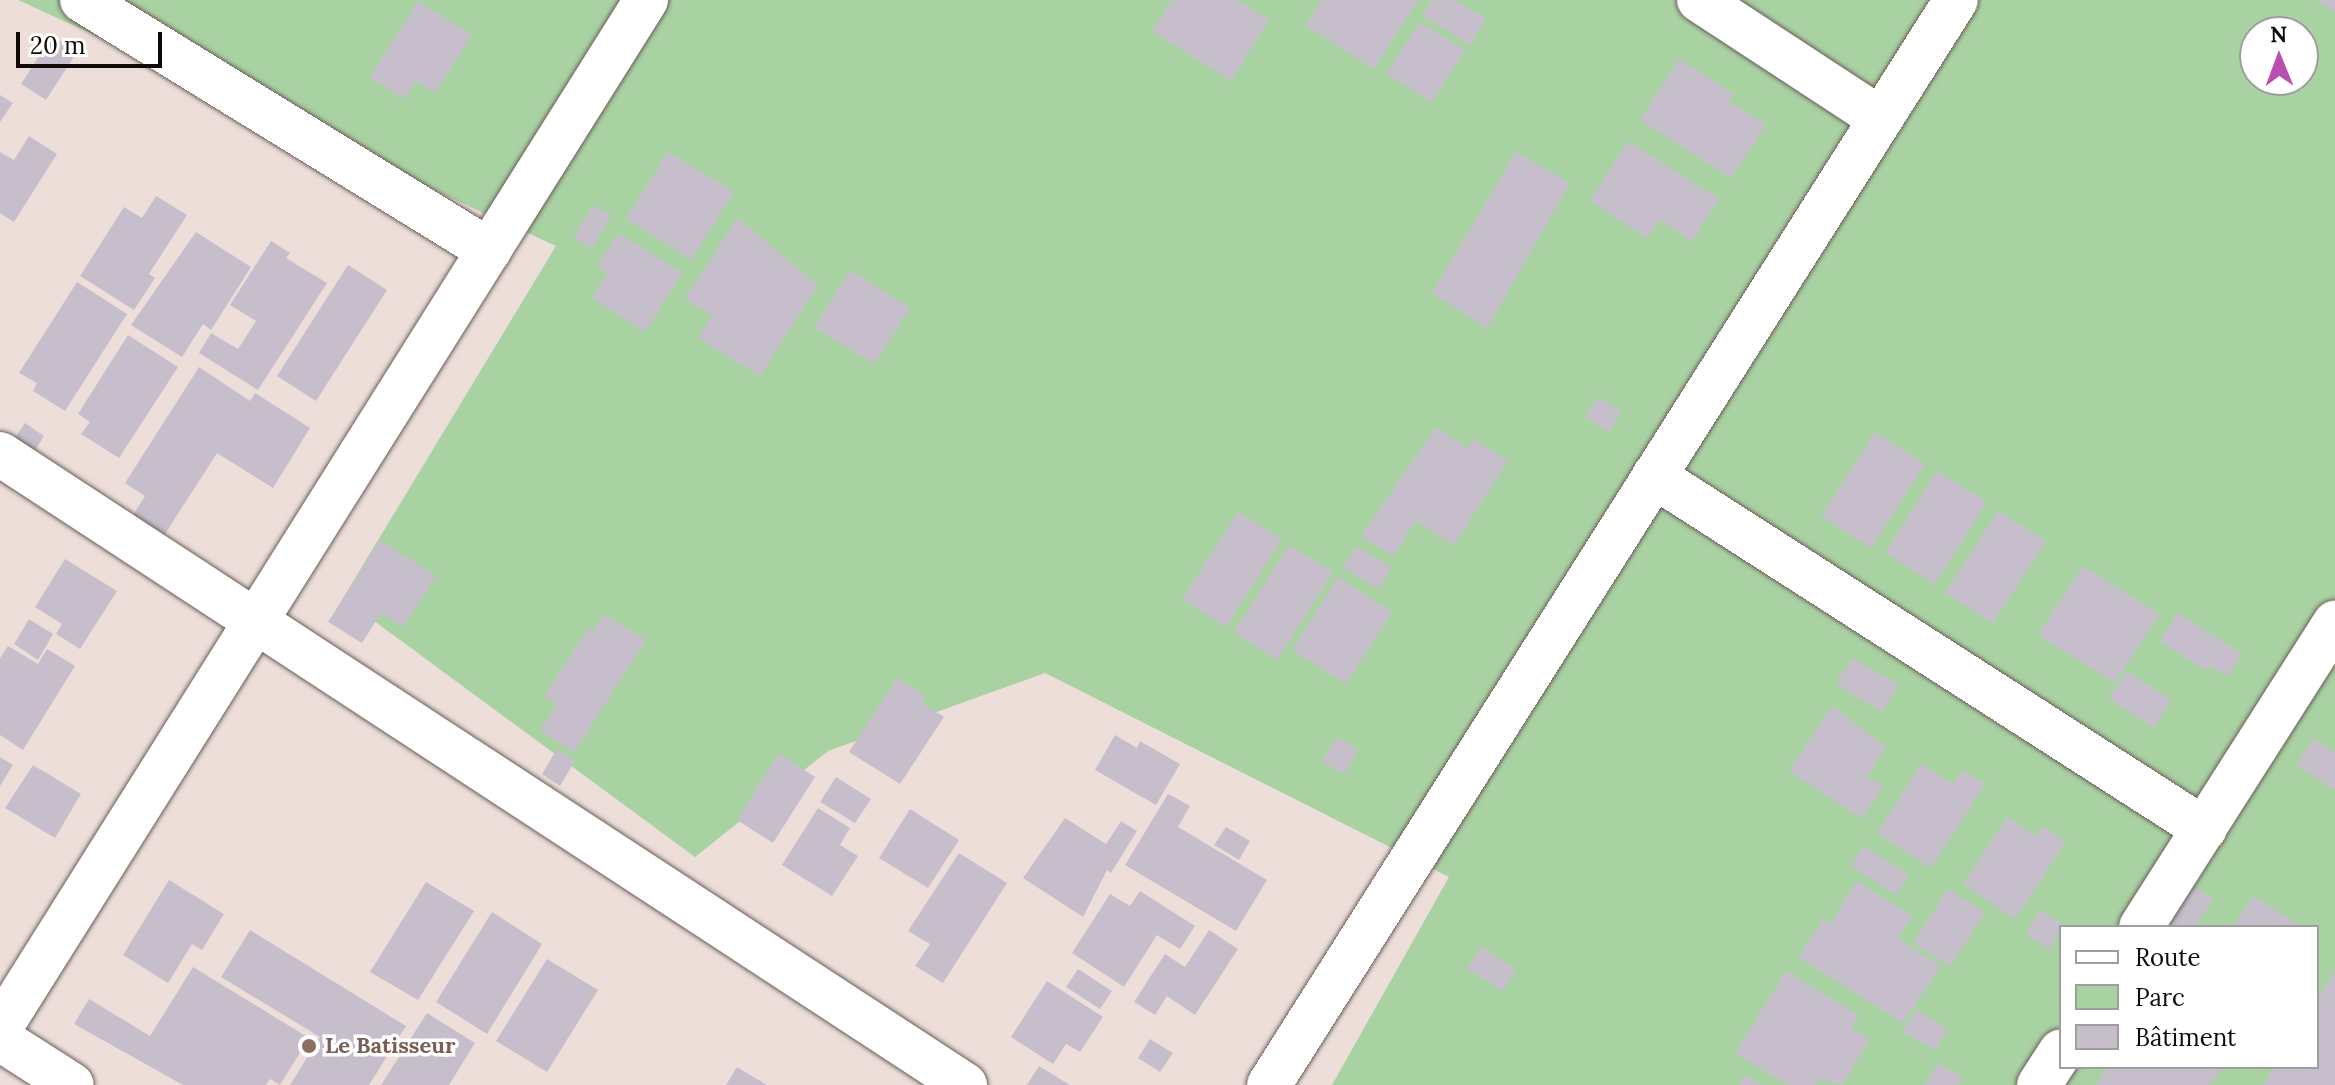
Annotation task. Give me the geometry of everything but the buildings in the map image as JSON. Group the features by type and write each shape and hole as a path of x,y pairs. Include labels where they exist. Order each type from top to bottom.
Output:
{"street":[{"path":"82,0 489,250"},
{"path":"0,1028 646,0"},
{"path":"1699,0 1881,119"},
{"path":"1269,1085 1956,0"},
{"path":"0,454 253,624 965,1085"},
{"path":"1654,476 2204,829"},
{"path":"2142,925 2335,623"},
{"path":"0,1039 72,1085"},
{"path":"2039,1085 2059,1054"}],"green space":[{"path":"18,0 2335,0 2335,1085 1332,1085 1449,877 1045,673 828,751 695,857 343,598 556,246"}],"place":[{"name":"Le Batisseur","path":"309,1046"}]}
